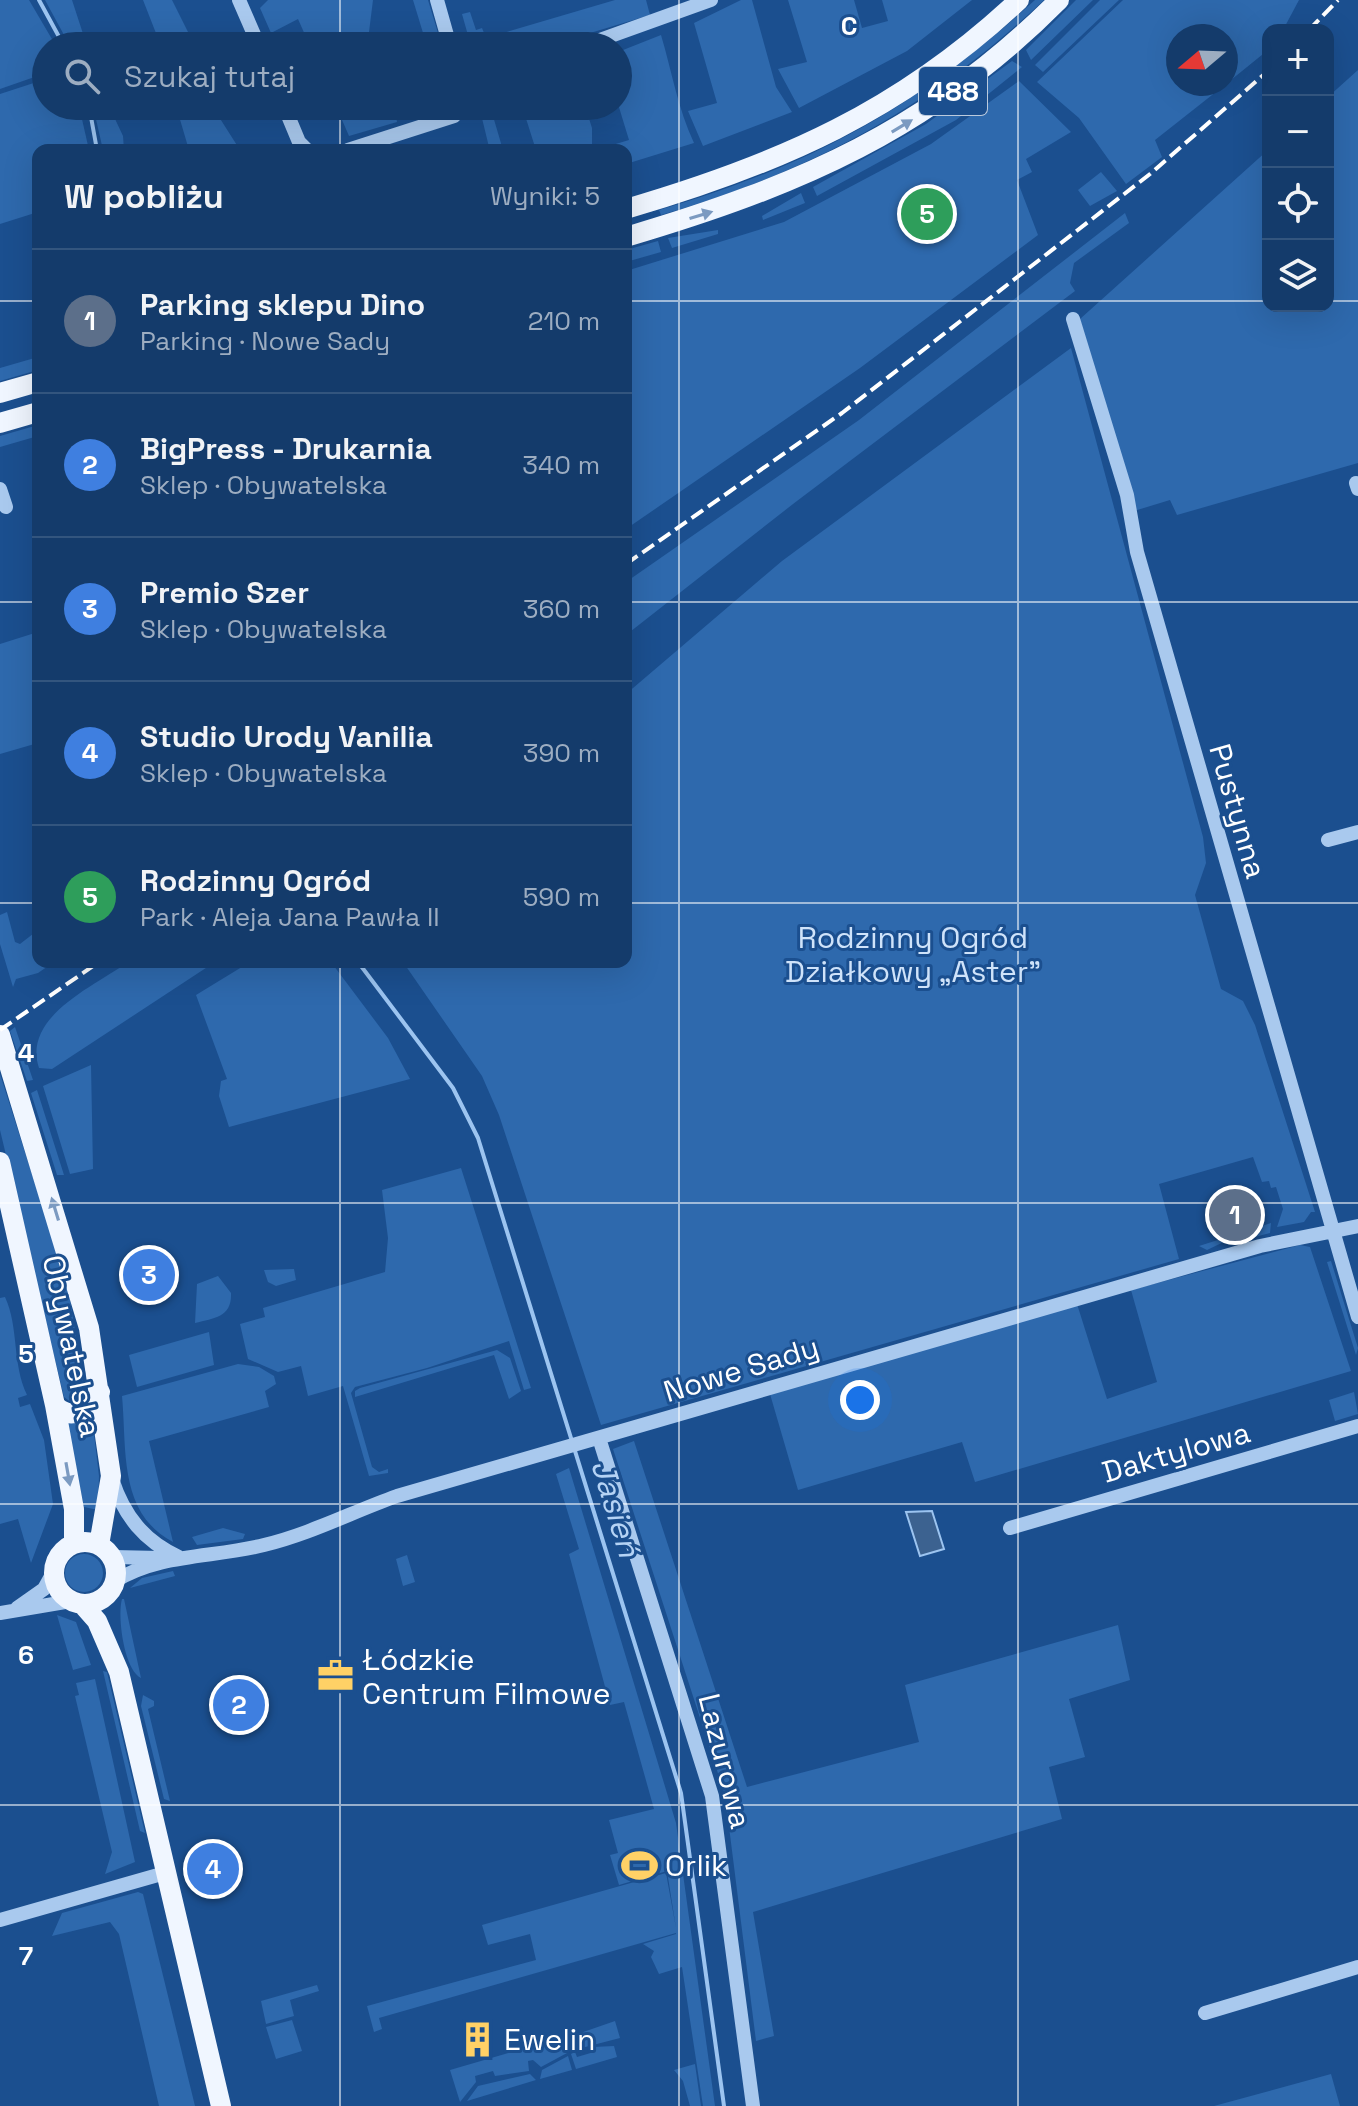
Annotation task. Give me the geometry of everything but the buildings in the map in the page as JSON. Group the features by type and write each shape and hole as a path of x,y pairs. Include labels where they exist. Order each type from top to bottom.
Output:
{"main road":[{"name":"488","path":"632,207 759,166 844,127 945,62 1019,0"},
{"name":"488","path":"632,235 751,198 867,146 972,77 1059,0"},
{"path":"0,393 32,384"},
{"path":"0,423 32,414"},
{"name":"Obywatelska","path":"0,1035 81,1299 100,1392 111,1476 106,1551"},
{"name":"Obywatelska","path":"0,1162 55,1405 74,1509 74,1543"},
{"path":"55,1405 65,1413 80,1413 91,1405 100,1392"},
{"path":"119,1672 97,1621 58,1589 54,1571 60,1554 74,1543 106,1551 119,1672 221,2106"},
{"path":"77,1602 111,1588"}],"street":[{"path":"239,0 253,32"},
{"path":"437,0 446,32"},
{"path":"622,32 711,0"},
{"path":"290,120 301,144"},
{"path":"367,144 442,120"},
{"name":"Pustynna","path":"1073,319 1127,495 1137,552 1358,1317"},
{"path":"0,489 6,507"},
{"path":"1328,840 1358,832"},
{"name":"Nowe Sady","path":"111,1588 131,1571 174,1559 249,1549 312,1532 397,1496 1260,1246 1358,1226"},
{"name":"Daktylowa","path":"1010,1528 1358,1426"},
{"name":"Lazurowa","path":"595,1440 712,1796 753,2106"},
{"name":"Obywatelska","path":"111,1476 133,1523 151,1542 174,1559"},
{"name":"Nowe Sady","path":"106,1551 174,1559"},
{"path":"16,1608 44,1589 54,1571"},
{"path":"0,1613 16,1608 77,1602"},
{"path":"0,1920 165,1873"},
{"path":"1205,2013 1358,1967"}],"green space":[{"path":"0,0 29,0 48,32 32,32 32,78 0,89"},
{"path":"45,0 72,0 82,32 62,32"},
{"path":"143,0 172,0 188,32 156,32"},
{"path":"268,0 373,0 369,32 304,32 298,19 271,32 260,8"},
{"path":"413,0 428,0 438,32 423,32"},
{"path":"615,0 646,0 650,15 594,32 506,32"},
{"path":"741,0 752,0 776,87 792,112 703,146 688,111 717,103 694,23"},
{"path":"788,0 854,0 862,28 888,21 882,0 972,0 907,51 799,108 778,69 807,62"},
{"path":"1035,0 1044,0 958,73 866,132 768,178 661,215 659,210 766,173 860,128 948,72"},
{"path":"1076,0 1093,0 1031,60 1026,50"},
{"path":"1100,0 1119,0 1043,72 1035,65"},
{"path":"1123,0 1299,0 1286,24 1262,24 1262,55 1238,74 1238,24 1166,24 1166,96 1211,96 1155,140 1162,157 1126,184 1079,118 1037,82"},
{"path":"470,12 476,30 482,28 484,32 467,32 462,14"},
{"path":"661,35 679,104 694,143 632,162 632,144 616,144 629,140 623,120 632,120 632,46"},
{"path":"1012,61 1022,67 956,120 817,196 813,187 926,124"},
{"path":"1358,70 1358,463 1177,515 1170,500 1134,511 1080,319 1262,155 1262,312 1334,312 1334,92"},
{"path":"1019,81 1071,132 1026,159 1032,172 1017,180 1038,235 860,368 632,525 632,269 784,222 931,144"},
{"path":"32,84 32,120 82,120 88,144 32,144 32,214 0,224 0,94"},
{"path":"96,120 116,120 124,144 102,144"},
{"path":"180,120 221,120 236,144 187,144"},
{"path":"342,120 397,120 397,122 349,136"},
{"path":"482,120 494,120 501,144 488,144"},
{"path":"526,120 589,120 592,144 534,144"},
{"path":"1101,172 1117,191 1090,206 1078,190"},
{"path":"801,193 805,203 763,220 762,216"},
{"path":"1125,213 1129,223 1074,263 1070,283 1075,291 632,630 632,578 859,420"},
{"path":"718,230 718,234 672,248 668,238"},
{"path":"658,241 661,252 632,260 632,248"},
{"name":"Rodzinny Ogród Działkowy „Aster”","path":"1071,348 1203,837 1206,863 1195,895 1221,989 1243,1001 1255,1025 1315,1212 1311,1212 1304,1222 1277,1227 1283,1209 1276,1187 1271,1188 1269,1181 1262,1182 1253,1157 1159,1184 1179,1259 601,1425 499,1115 482,1076 407,968 632,968 632,689 782,561"},
{"path":"32,359 32,372 0,381 0,368"},
{"path":"32,427 32,438 0,447 0,436"},
{"path":"32,634 32,745 0,754 0,644"},
{"path":"7,912 15,942 20,944 32,935 32,968 45,968 16,979 13,987 0,944 0,915"},
{"path":"119,968 206,968 52,1069 39,1068 37,1050 41,1033 50,1019 80,993"},
{"path":"240,968 336,968 388,1038 410,1079 229,1127 219,1096 221,1081 227,1079 196,995"},
{"path":"15,1027 33,1080 27,1081 10,1031"},
{"path":"91,1065 93,1169 70,1174 43,1086"},
{"path":"0,1074 68,1287 85,1394 76,1406 64,1397 0,1130"},
{"path":"37,1090 64,1175 57,1175 31,1093"},
{"path":"461,1168 531,1388 524,1390 509,1341 427,1368 355,1387 351,1393 372,1467 379,1472 388,1469 388,1473 369,1476 343,1386 308,1396 301,1366 278,1372 248,1359 240,1324 265,1317 263,1308 385,1272 388,1238 382,1190"},
{"path":"1271,1223 1270,1233 1232,1243 1230,1239 1207,1250 1199,1246"},
{"path":"1300,1245 1310,1247 1351,1371 975,1482 962,1442 798,1490 770,1394 1077,1304 1107,1399 1157,1382 1131,1290"},
{"path":"1331,1261 1358,1348 1356,1355 1327,1262"},
{"path":"294,1269 296,1280 276,1286 268,1282 264,1270"},
{"path":"218,1276 231,1293 229,1307 221,1315 195,1323 197,1284"},
{"path":"5,1297 12,1321 19,1371 27,1395 18,1398 20,1407 30,1404 44,1440 53,1504 31,1563 18,1519 0,1524 0,1298"},
{"path":"209,1332 214,1365 137,1387 129,1355"},
{"path":"497,1350 510,1358 521,1391 509,1399 494,1355 355,1397 355,1391 360,1388"},
{"path":"238,1364 259,1367 274,1376 276,1384 265,1391 269,1407 149,1441 173,1542 155,1530 134,1497 126,1458 122,1396"},
{"path":"1354,1392 1358,1414 1335,1421 1329,1400"},
{"path":"92,1417 99,1476 98,1510 84,1507 67,1423"},
{"path":"634,1441 747,1787 919,1742 905,1685 1118,1625 1130,1680 1069,1699 1085,1757 1049,1767 1062,1819 753,1912 774,2036 756,2041 725,1795 613,1449"},
{"path":"569,1468 676,1823 715,2106 703,2106 682,1967 659,1974 651,1957 654,1951 643,1944 676,1933 379,2018 382,2029 374,2032 367,2006 536,1960 530,1934 488,1945 482,1925 666,1873 676,1928 667,1871 619,1885 610,1855 618,1853 609,1820 654,1809 624,1702 610,1705 569,1554 579,1549 556,1474"},
{"path":"223,1528 245,1534 243,1539 197,1545 192,1537"},
{"path":"84,1554 98,1559 103,1573 98,1587 84,1592 70,1587 65,1573 70,1559"},
{"path":"407,1555 415,1582 403,1586 396,1559"},
{"path":"173,1571 175,1576 130,1588 142,1578"},
{"path":"122,1599 141,1678 130,1665 123,1642 120,1617"},
{"path":"57,1615 76,1622 91,1665 73,1670"},
{"path":"103,1671 107,1672 145,1833 140,1831"},
{"path":"95,1679 135,1862 105,1874 112,1852 75,1696 79,1695 76,1683"},
{"path":"143,1695 154,1701 154,1706 148,1709 170,1801 164,1799 141,1706"},
{"path":"138,1892 143,1894 195,2106 159,2106 119,1934 110,1922 52,1936 62,1913"},
{"path":"317,1985 319,1991 290,2000 294,2016 266,2024 261,2001"},
{"path":"292,2020 302,2051 276,2059 266,2027"},
{"path":"615,2021 620,2038 570,2051 566,2038"},
{"path":"563,2039 567,2053 541,2067 533,2060 528,2061 529,2071 495,2076 493,2071 475,2076 476,2082 460,2102 450,2070"},
{"path":"614,2046 617,2057 576,2069 571,2054 575,2052 577,2057 594,2052 593,2047"},
{"path":"568,2056 572,2070 540,2079 542,2070"},
{"path":"695,2064 701,2106 690,2106 683,2081 674,2070"},
{"path":"530,2074 536,2080 467,2101 478,2086"},
{"path":"1331,2074 1340,2106 1214,2106"}],"shaded area":[{"path":"932,1511 944,1549 920,1556 906,1512"}],"waterway":[{"name":"Jasień","path":"39,0 56,32"},
{"name":"Jasień","path":"92,120 96,144"},
{"name":"Jasień","path":"363,968 453,1088 478,1138 681,1793 724,2106"}],"railway":[{"path":"1315,24 1338,0"},
{"path":"632,560 842,413 1150,174 1262,76"},
{"path":"0,1030 90,968"}],"place":[{"name":"Rodzinny Ogród","path":"927,214"},
{"name":"Parking sklepu Dino","path":"1235,1215"},
{"name":"Premio Szer","path":"149,1275"},
{"name":"Łódzkie Centrum Filmowe","path":"336,1676"},
{"name":"BigPress - Drukarnia","path":"239,1705"},
{"name":"Orlik","path":"639,1865"},
{"name":"Studio Urody Vanilia","path":"213,1869"},
{"name":"Ewelin","path":"478,2039"}]}
